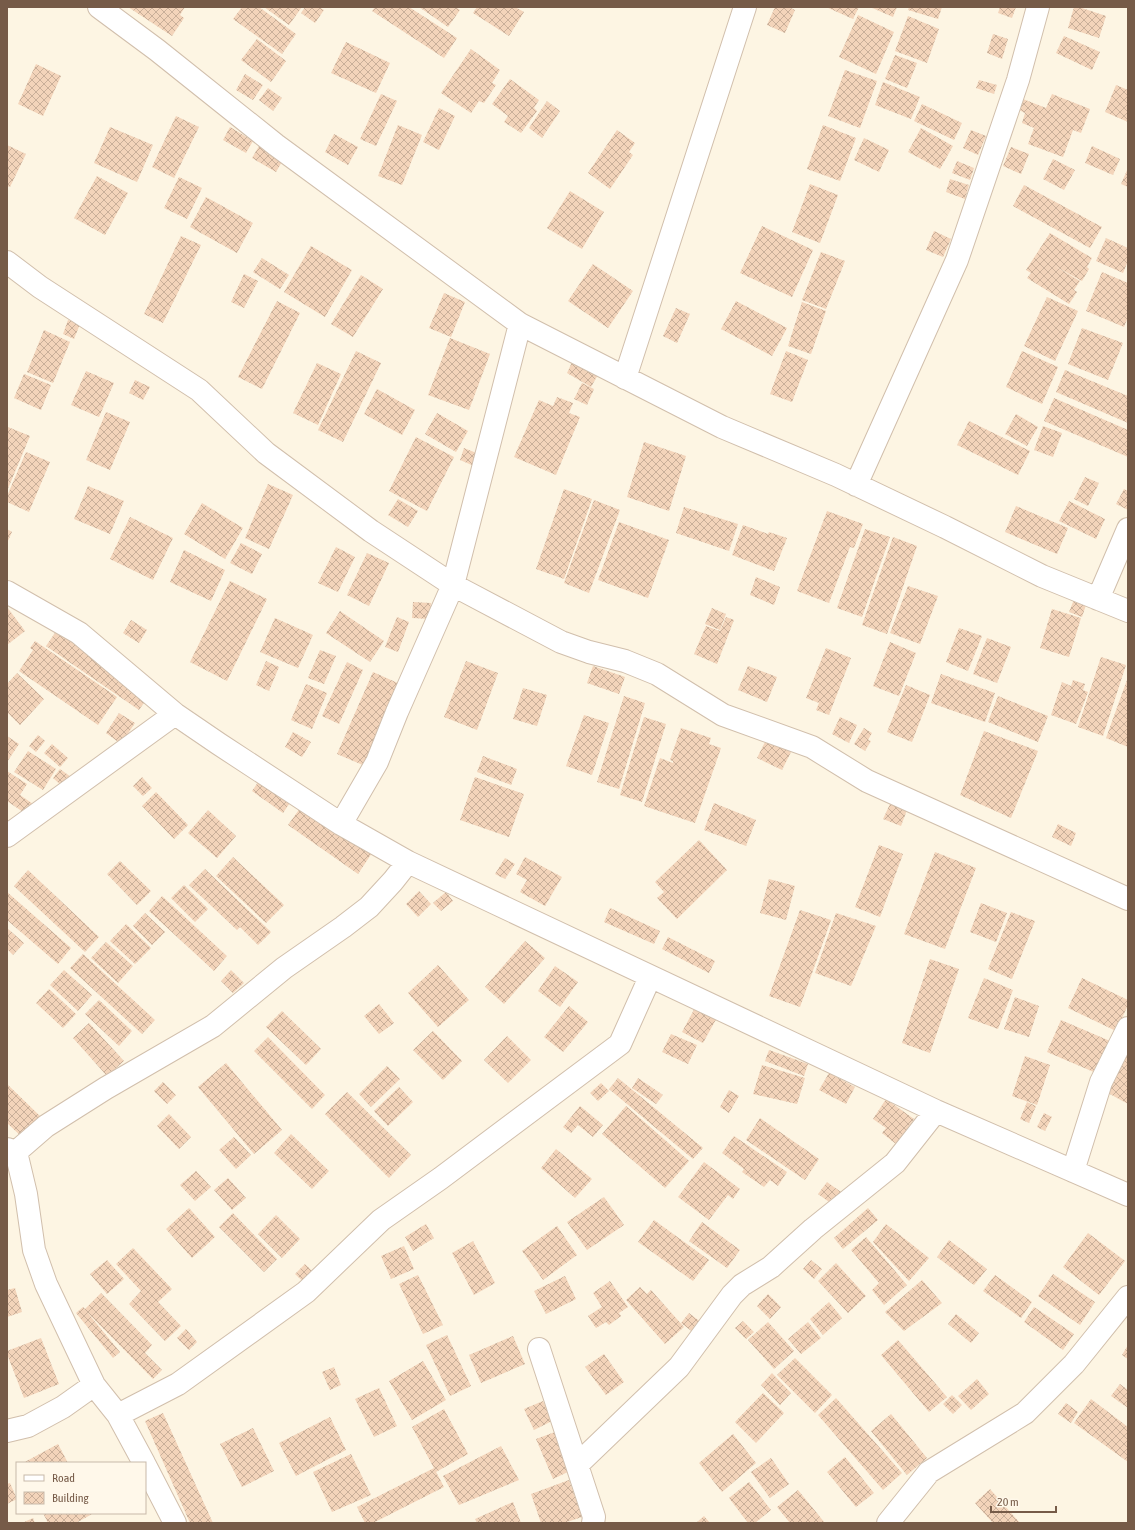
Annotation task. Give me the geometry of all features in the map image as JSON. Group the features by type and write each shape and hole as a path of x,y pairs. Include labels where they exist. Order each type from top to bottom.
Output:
{"street":[{"path":"99,7 157,50 276,145 520,324 722,427 856,485 945,527 1042,576 1128,611"},
{"path":"625,378 745,7"},
{"path":"856,485 957,260 1018,80 1038,7"},
{"path":"7,262 40,287 199,390 266,453 370,531 453,585 561,642 589,652 626,661 657,674 723,715 812,747 867,781 1128,899"},
{"path":"341,824 377,762 397,712 453,585 520,324"},
{"path":"1098,599 1128,529"},
{"path":"7,592 79,633 175,714 341,824 408,862 936,1111 1128,1195"},
{"path":"7,836 175,714"},
{"path":"143,1462 118,1414 94,1385 46,1284 34,1250 26,1194 12,1151 46,1126 106,1088 213,1026 284,968 370,907 408,862"},
{"path":"118,1414 178,1384 306,1292 381,1220 441,1178 620,1044 650,976"},
{"path":"1073,1171 1101,1082 1128,1028"},
{"path":"577,1465 679,1366 732,1295 742,1285 771,1267 813,1229 895,1163 936,1111"},
{"path":"888,1523 929,1472 1025,1413 1074,1364 1128,1297"},
{"path":"539,1349 594,1517 593,1523"},
{"path":"7,1431 28,1426 63,1407 94,1385"},
{"path":"146,1468 175,1523"}],"building":[{"path":"128,7 185,7 180,15 184,18 172,36"},
{"path":"242,7 259,7 296,34 282,54 233,19"},
{"path":"264,7 302,7 289,25"},
{"path":"305,7 319,7 324,10 315,23 301,13"},
{"path":"375,7 409,7 457,38 444,58 372,11"},
{"path":"419,7 456,7 460,10 448,27"},
{"path":"477,7 515,7 524,12 509,36 473,13"},
{"path":"775,7 789,7 795,10 785,33 767,25"},
{"path":"826,7 859,7 853,19"},
{"path":"870,7 897,7 893,17"},
{"path":"909,7 942,7 938,19 908,10"},
{"path":"1000,7 1016,7 1012,18 998,13"},
{"path":"1074,7 1079,7 1106,16 1099,38 1068,28"},
{"path":"858,15 894,32 876,74 839,57"},
{"path":"908,16 939,29 927,63 895,51"},
{"path":"993,34 1008,39 1002,59 987,53"},
{"path":"1064,36 1100,52 1092,70 1056,53"},
{"path":"257,39 286,61 271,82 241,60"},
{"path":"346,42 390,63 376,93 331,73"},
{"path":"471,49 500,70 492,83 496,85 484,103 479,101 471,113 441,93"},
{"path":"895,55 917,63 907,88 885,79"},
{"path":"36,64 61,76 43,116 18,104"},
{"path":"845,70 877,81 860,128 828,116"},
{"path":"245,74 263,85 253,100 236,90"},
{"path":"510,79 539,100 534,108 537,111 521,133 504,122 508,116 492,104"},
{"path":"979,80 997,85 994,94 976,88"},
{"path":"883,82 920,97 911,119 875,105"},
{"path":"1116,85 1128,90 1128,122 1105,112"},
{"path":"268,88 282,98 273,111 259,100"},
{"path":"381,94 397,101 376,146 360,139"},
{"path":"1052,94 1090,109 1081,133 1073,130 1063,157 1028,144 1034,128 1022,123 1025,113 1019,110 1023,99 1046,108"},
{"path":"547,101 560,111 542,138 529,128"},
{"path":"922,104 962,123 954,140 914,121"},
{"path":"439,108 455,116 439,150 423,142"},
{"path":"176,116 199,127 174,178 152,167"},
{"path":"398,125 422,135 402,185 378,176"},
{"path":"823,125 856,138 840,181 807,169"},
{"path":"110,127 153,145 137,182 94,163"},
{"path":"230,127 253,141 246,153 223,140"},
{"path":"921,128 953,146 940,169 908,152"},
{"path":"617,130 635,143 629,152 633,155 610,189 588,173"},
{"path":"971,130 986,136 978,155 963,148"},
{"path":"334,134 358,147 348,165 325,152"},
{"path":"864,138 889,150 879,172 854,160"},
{"path":"7,145 26,154 10,187 7,186"},
{"path":"259,146 283,160 276,172 252,158"},
{"path":"1092,146 1120,159 1113,175 1085,163"},
{"path":"1011,147 1029,154 1021,174 1003,166"},
{"path":"1053,159 1075,170 1064,190 1043,179"},
{"path":"957,161 974,168 970,180 952,173"},
{"path":"1128,168 1128,187 1121,184"},
{"path":"97,176 128,193 105,235 74,218"},
{"path":"179,177 202,188 187,219 164,208"},
{"path":"950,179 969,185 965,199 946,192"},
{"path":"810,184 838,195 820,243 792,232"},
{"path":"1024,185 1102,227 1090,248 1013,206"},
{"path":"570,191 604,212 582,249 547,228"},
{"path":"206,197 253,223 237,253 190,227"},
{"path":"762,226 813,250 792,297 740,273"},
{"path":"934,231 951,239 943,257 926,250"},
{"path":"1050,233 1092,258 1087,267 1089,269 1082,281 1053,265 1080,281 1074,290 1077,292 1069,304 1027,278 1031,273 1026,270"},
{"path":"181,236 201,245 163,323 144,314"},
{"path":"1106,238 1128,248 1128,261 1123,273 1096,261"},
{"path":"311,246 352,270 325,317 284,292"},
{"path":"821,252 845,261 826,309 802,300"},
{"path":"262,258 289,275 280,289 253,272"},
{"path":"593,264 633,291 608,328 568,301"},
{"path":"1102,272 1128,283 1128,317 1124,327 1086,311"},
{"path":"244,274 258,281 244,308 231,302"},
{"path":"361,275 383,289 353,337 331,324"},
{"path":"444,293 465,302 451,337 429,328"},
{"path":"1047,297 1078,311 1055,361 1024,346"},
{"path":"277,301 300,313 262,389 238,377"},
{"path":"736,301 787,328 772,356 721,329"},
{"path":"802,302 826,311 811,354 788,346"},
{"path":"676,308 690,314 677,343 663,336"},
{"path":"68,320 80,324 74,339 63,334"},
{"path":"1082,328 1123,343 1108,380 1068,364"},
{"path":"44,330 70,342 53,383 27,372"},
{"path":"450,338 490,354 469,410 428,395"},
{"path":"356,351 381,363 343,442 318,430"},
{"path":"786,351 808,360 792,402 770,394"},
{"path":"1022,351 1058,367 1042,404 1006,387"},
{"path":"574,358 599,373 591,387 567,373"},
{"path":"317,363 341,374 318,425 293,413"},
{"path":"1065,370 1128,396 1128,423 1056,392"},
{"path":"86,371 114,383 99,417 71,405"},
{"path":"24,374 51,385 41,410 14,398"},
{"path":"135,380 150,387 143,400 129,393"},
{"path":"582,383 594,389 587,405 574,399"},
{"path":"377,389 415,410 402,435 364,414"},
{"path":"557,397 573,403 569,413 580,417 556,475 514,457 539,400 553,406"},
{"path":"1054,398 1128,430 1128,457 1044,421"},
{"path":"106,412 130,422 110,470 86,460"},
{"path":"437,413 468,431 456,452 425,434"},
{"path":"1016,414 1038,427 1027,446 1005,434"},
{"path":"969,421 1030,451 1018,475 957,445"},
{"path":"1043,426 1062,433 1053,457 1034,450"},
{"path":"8,427 30,436 7,491 7,430"},
{"path":"416,437 454,457 427,511 389,491"},
{"path":"644,442 686,456 669,511 627,497"},
{"path":"464,448 479,454 474,466 460,460"},
{"path":"26,452 50,462 29,512 7,502 7,496"},
{"path":"1085,477 1099,483 1088,506 1074,499"},
{"path":"268,484 293,495 269,549 245,538"},
{"path":"88,486 124,501 110,534 74,519"},
{"path":"564,489 592,499 564,579 536,569"},
{"path":"1124,489 1128,491 1128,510 1116,504"},
{"path":"398,499 418,511 408,527 388,515"},
{"path":"594,500 620,510 589,593 564,583"},
{"path":"1069,501 1105,519 1096,539 1059,521"},
{"path":"202,503 243,528 225,559 184,534"},
{"path":"1016,506 1068,528 1057,554 1005,532"},
{"path":"684,507 738,524 729,551 676,533"},
{"path":"827,511 863,524 854,548 850,547 829,603 797,591"},
{"path":"130,517 173,538 153,580 110,559"},
{"path":"619,522 669,540 648,598 598,580"},
{"path":"743,525 768,534 769,532 787,538 774,571 732,555"},
{"path":"7,529 12,532 7,543"},
{"path":"865,529 890,537 862,617 837,608"},
{"path":"893,537 917,546 887,634 862,625"},
{"path":"241,543 262,554 252,574 230,563"},
{"path":"336,547 355,557 338,592 318,583"},
{"path":"184,550 225,570 211,601 170,582"},
{"path":"367,553 389,563 369,606 347,595"},
{"path":"756,577 780,587 774,605 750,595"},
{"path":"230,581 267,599 227,681 190,662"},
{"path":"908,586 938,596 920,644 890,633"},
{"path":"1075,597 1087,602 1082,617 1069,612"},
{"path":"413,602 431,603 429,619 412,618"},
{"path":"7,607 25,631 7,645"},
{"path":"712,608 726,614 720,630 705,624"},
{"path":"1052,609 1081,618 1069,657 1040,648"},
{"path":"340,611 384,641 370,662 326,633"},
{"path":"397,617 409,622 398,652 385,647"},
{"path":"726,617 734,620 717,664 694,654 706,626 720,631"},
{"path":"275,618 313,635 298,668 260,652"},
{"path":"131,620 147,630 139,643 123,633"},
{"path":"959,628 982,636 968,671 946,662"},
{"path":"57,630 150,694 139,710 46,646"},
{"path":"987,638 1011,647 997,683 973,674"},
{"path":"35,641 117,697 98,725 19,671 33,650 30,648"},
{"path":"890,642 916,653 899,696 873,686"},
{"path":"826,648 851,658 829,715 816,710 819,703 806,698"},
{"path":"320,650 336,656 324,684 308,678"},
{"path":"1101,657 1126,665 1103,736 1078,727"},
{"path":"266,661 279,667 269,691 256,685"},
{"path":"466,661 498,673 477,730 444,717"},
{"path":"347,662 363,670 339,724 322,716"},
{"path":"593,666 625,677 619,694 587,683"},
{"path":"748,666 777,677 767,702 738,690"},
{"path":"373,672 400,684 365,766 337,754"},
{"path":"17,673 44,699 20,725 7,712 7,684"},
{"path":"941,674 995,693 985,722 931,703"},
{"path":"1128,677 1128,747 1106,738"},
{"path":"1073,680 1085,684 1083,690 1088,692 1076,724 1051,715 1062,682 1071,686"},
{"path":"306,684 327,693 312,729 291,720"},
{"path":"906,685 930,695 912,742 887,732"},
{"path":"523,688 547,695 537,726 513,719"},
{"path":"624,696 645,703 619,789 597,782"},
{"path":"998,696 1048,716 1038,742 988,722"},
{"path":"119,713 135,723 121,744 106,733"},
{"path":"584,715 609,723 592,775 566,766"},
{"path":"644,717 666,724 642,802 620,795"},
{"path":"840,717 857,725 849,743 832,734"},
{"path":"681,728 711,738 709,744 721,748 695,823 644,806 660,758 673,763 673,761 670,760"},
{"path":"864,728 872,733 868,740 871,741 865,751 854,744"},
{"path":"984,731 1038,751 1011,818 960,795"},
{"path":"293,732 311,742 302,757 285,747"},
{"path":"38,735 45,741 36,752 29,746"},
{"path":"7,736 19,744 7,762"},
{"path":"766,740 791,752 782,770 757,758"},
{"path":"52,744 68,758 60,767 44,753"},
{"path":"28,751 56,769 43,790 14,772"},
{"path":"483,756 517,769 511,785 477,772"},
{"path":"60,769 71,777 63,787 53,778"},
{"path":"7,771 27,784 20,795 33,804 26,814 7,801"},
{"path":"265,772 296,794 283,813 252,791"},
{"path":"142,777 152,788 143,796 133,786"},
{"path":"475,777 524,794 509,837 460,820"},
{"path":"156,792 188,825 174,839 142,806"},
{"path":"714,803 756,820 746,846 704,830"},
{"path":"303,804 372,853 358,874 288,825"},
{"path":"890,804 907,810 901,826 883,819"},
{"path":"208,810 236,836 217,858 188,833"},
{"path":"1058,824 1076,833 1071,846 1052,837"},
{"path":"699,840 727,870 677,919 657,898 664,892 655,882"},
{"path":"879,845 903,854 880,917 855,907"},
{"path":"935,852 976,868 945,949 904,934"},
{"path":"233,857 284,905 266,923 216,876"},
{"path":"525,857 562,877 545,906 520,892 527,880 516,874"},
{"path":"505,858 515,864 505,879 495,874"},
{"path":"120,861 151,891 137,905 107,874"},
{"path":"205,869 271,932 258,945 240,927 237,930 189,885"},
{"path":"28,870 99,937 85,952 14,886"},
{"path":"769,879 795,886 786,920 760,913"},
{"path":"184,885 208,909 195,922 171,898"},
{"path":"419,891 431,904 418,917 406,904"},
{"path":"7,892 71,948 58,964 7,920"},
{"path":"446,892 453,901 441,911 433,903"},
{"path":"162,896 227,956 214,971 149,911"},
{"path":"981,903 1007,913 996,942 970,932"},
{"path":"610,908 660,931 654,944 604,922"},
{"path":"800,910 831,920 800,1007 769,996"},
{"path":"1011,912 1035,921 1012,979 988,969"},
{"path":"145,913 165,932 152,945 133,926"},
{"path":"836,913 876,926 851,986 815,973"},
{"path":"126,924 151,948 135,964 110,941"},
{"path":"7,928 24,943 13,955 7,949"},
{"path":"668,937 715,961 709,973 662,949"},
{"path":"525,941 545,958 504,1004 485,987"},
{"path":"106,942 133,966 118,983 91,958"},
{"path":"83,954 155,1020 142,1034 70,968"},
{"path":"930,959 959,969 930,1053 902,1043"},
{"path":"438,965 469,1000 438,1027 408,993"},
{"path":"555,966 578,982 560,1007 538,991"},
{"path":"64,970 92,995 78,1011 50,985"},
{"path":"231,970 244,983 233,993 221,981"},
{"path":"984,978 1013,990 998,1029 968,1018"},
{"path":"1082,978 1128,1000 1128,1005 1116,1031 1068,1008"},
{"path":"49,989 76,1014 63,1028 36,1003"},
{"path":"1015,997 1039,1006 1029,1037 1004,1029"},
{"path":"99,1000 132,1031 119,1046 85,1014"},
{"path":"379,1004 394,1023 379,1034 364,1016"},
{"path":"697,1004 718,1016 703,1043 682,1032"},
{"path":"569,1006 588,1022 563,1052 544,1037"},
{"path":"282,1011 321,1049 306,1065 266,1027"},
{"path":"1061,1020 1110,1041 1096,1073 1047,1052"},
{"path":"89,1023 124,1061 107,1076 73,1038"},
{"path":"433,1031 462,1061 443,1080 413,1050"},
{"path":"671,1034 697,1045 688,1064 662,1052"},
{"path":"507,1036 531,1060 508,1083 484,1060"},
{"path":"268,1037 325,1095 312,1109 254,1051"},
{"path":"769,1050 808,1064 804,1076 765,1061"},
{"path":"1128,1053 1128,1104 1108,1093"},
{"path":"1025,1056 1050,1065 1037,1105 1012,1096"},
{"path":"226,1063 282,1130 254,1154 198,1087"},
{"path":"762,1065 805,1078 797,1104 753,1094"},
{"path":"387,1066 400,1079 371,1107 359,1094"},
{"path":"829,1073 855,1087 846,1104 819,1090"},
{"path":"618,1078 703,1148 693,1159 609,1089"},
{"path":"638,1078 663,1095 656,1104 632,1088"},
{"path":"163,1082 176,1095 167,1104 154,1091"},
{"path":"601,1083 609,1091 598,1101 590,1093"},
{"path":"7,1084 41,1117 22,1137 7,1123"},
{"path":"399,1087 413,1102 388,1126 374,1111"},
{"path":"729,1090 739,1096 729,1113 720,1107"},
{"path":"347,1092 411,1155 389,1178 325,1114"},
{"path":"886,1099 914,1119 896,1144 882,1133 886,1128 873,1119"},
{"path":"1027,1102 1036,1106 1029,1123 1020,1119"},
{"path":"580,1106 603,1125 593,1137 578,1125 571,1133 563,1127"},
{"path":"626,1106 689,1161 665,1188 602,1134"},
{"path":"1044,1113 1052,1117 1045,1131 1037,1127"},
{"path":"169,1114 191,1137 179,1149 157,1126"},
{"path":"760,1118 819,1159 805,1180 746,1140"},
{"path":"291,1134 329,1171 312,1189 274,1153"},
{"path":"734,1136 787,1172 778,1186 770,1180 764,1187 742,1172 744,1169 722,1153"},
{"path":"234,1137 251,1155 236,1169 219,1150"},
{"path":"556,1149 592,1179 575,1198 541,1168"},
{"path":"704,1162 740,1189 733,1199 728,1195 709,1220 678,1197"},
{"path":"196,1171 211,1187 195,1201 180,1185"},
{"path":"228,1178 246,1198 232,1210 214,1190"},
{"path":"827,1182 841,1192 832,1204 818,1194"},
{"path":"604,1197 624,1225 587,1250 567,1222"},
{"path":"189,1208 215,1237 192,1258 166,1229"},
{"path":"868,1208 878,1220 843,1249 834,1238"},
{"path":"233,1213 277,1259 264,1272 219,1227"},
{"path":"276,1215 300,1239 282,1258 258,1234"},
{"path":"654,1220 709,1260 693,1281 638,1242"},
{"path":"702,1222 740,1250 727,1268 689,1241"},
{"path":"426,1224 434,1238 413,1251 405,1237"},
{"path":"886,1224 929,1258 909,1281 873,1242"},
{"path":"557,1226 577,1255 543,1280 522,1251"},
{"path":"1088,1233 1125,1261 1099,1295 1063,1267"},
{"path":"866,1237 907,1285 884,1305 872,1290 879,1283 851,1250"},
{"path":"949,1240 987,1269 974,1285 937,1257"},
{"path":"473,1241 495,1283 474,1295 452,1253"},
{"path":"404,1246 414,1269 391,1279 381,1256"},
{"path":"133,1248 172,1289 158,1302 181,1326 165,1341 129,1304 141,1291 116,1264"},
{"path":"107,1260 124,1279 107,1294 90,1274"},
{"path":"811,1260 822,1269 814,1279 803,1269"},
{"path":"836,1263 866,1296 848,1313 818,1281"},
{"path":"305,1264 318,1277 309,1287 295,1274"},
{"path":"1053,1274 1095,1302 1080,1325 1038,1296"},
{"path":"418,1275 443,1325 423,1334 399,1284"},
{"path":"995,1275 1032,1302 1021,1318 983,1291"},
{"path":"565,1276 576,1299 546,1314 534,1291"},
{"path":"922,1280 942,1303 904,1331 885,1312"},
{"path":"610,1281 628,1307 619,1313 621,1316 609,1325 606,1322 596,1328 588,1316 602,1307 593,1293"},
{"path":"640,1287 647,1294 651,1290 684,1327 665,1344 626,1300"},
{"path":"15,1288 22,1312 7,1317 7,1290"},
{"path":"101,1293 152,1345 145,1353 162,1370 153,1379 87,1312 120,1352 113,1358 76,1313 83,1307 85,1309"},
{"path":"768,1294 781,1307 770,1319 757,1306"},
{"path":"829,1302 842,1318 823,1335 810,1319"},
{"path":"1034,1307 1074,1334 1063,1350 1024,1322"},
{"path":"689,1313 702,1323 694,1333 681,1323"},
{"path":"956,1314 979,1333 971,1343 948,1324"},
{"path":"743,1321 754,1332 746,1339 735,1328"},
{"path":"768,1322 794,1351 774,1369 748,1340"},
{"path":"808,1322 821,1338 801,1354 788,1339"},
{"path":"186,1329 197,1342 189,1350 177,1338"},
{"path":"447,1335 471,1386 450,1396 426,1345"},
{"path":"513,1336 525,1364 481,1383 469,1355"},
{"path":"41,1338 59,1384 24,1398 7,1351"},
{"path":"898,1340 947,1397 929,1412 881,1355"},
{"path":"1128,1345 1128,1359 1122,1355"},
{"path":"604,1354 624,1382 606,1395 585,1367"},
{"path":"795,1358 832,1395 815,1413 777,1375"},
{"path":"423,1361 446,1400 412,1420 389,1381"},
{"path":"334,1367 341,1385 330,1390 322,1372"},
{"path":"772,1373 791,1393 780,1405 761,1385"},
{"path":"977,1379 989,1394 971,1410 958,1396"},
{"path":"1120,1384 1128,1390 1128,1408 1111,1396"},
{"path":"379,1388 397,1426 374,1437 355,1399"},
{"path":"763,1393 784,1413 756,1443 735,1422"},
{"path":"952,1395 962,1405 953,1414 943,1404"},
{"path":"836,1398 902,1473 883,1490 818,1415"},
{"path":"1091,1399 1128,1427 1128,1462 1074,1423"},
{"path":"543,1401 552,1421 534,1430 524,1409"},
{"path":"1066,1403 1078,1412 1071,1423 1058,1414"},
{"path":"444,1409 468,1454 436,1472 412,1427"},
{"path":"163,1413 213,1523 190,1523 145,1421"},
{"path":"891,1414 927,1458 907,1475 871,1431"},
{"path":"330,1417 346,1450 296,1476 279,1443"},
{"path":"253,1428 274,1471 242,1487 220,1444"},
{"path":"555,1432 570,1471 553,1479 536,1439"},
{"path":"733,1434 756,1463 722,1492 699,1463"},
{"path":"58,1444 67,1462 25,1462"},
{"path":"501,1446 519,1480 459,1505 443,1476"},
{"path":"351,1454 371,1495 332,1512 313,1472"},
{"path":"845,1457 874,1493 856,1507 827,1472"},
{"path":"771,1458 789,1484 770,1498 751,1472"},
{"path":"434,1468 444,1487 373,1523 365,1523 357,1507"},
{"path":"569,1480 582,1517 564,1523 541,1523 531,1494"},
{"path":"749,1482 771,1510 755,1523 748,1523 729,1498"},
{"path":"10,1483 16,1500 7,1504 7,1484"},
{"path":"990,1489 1020,1523 993,1523 975,1503"},
{"path":"798,1490 825,1523 790,1523 777,1507"},
{"path":"513,1502 521,1523 477,1523 475,1519"},
{"path":"44,1514 92,1514 76,1523 48,1523"},
{"path":"704,1516 710,1523 696,1523"},
{"path":"33,1518 35,1523 22,1523"}]}
